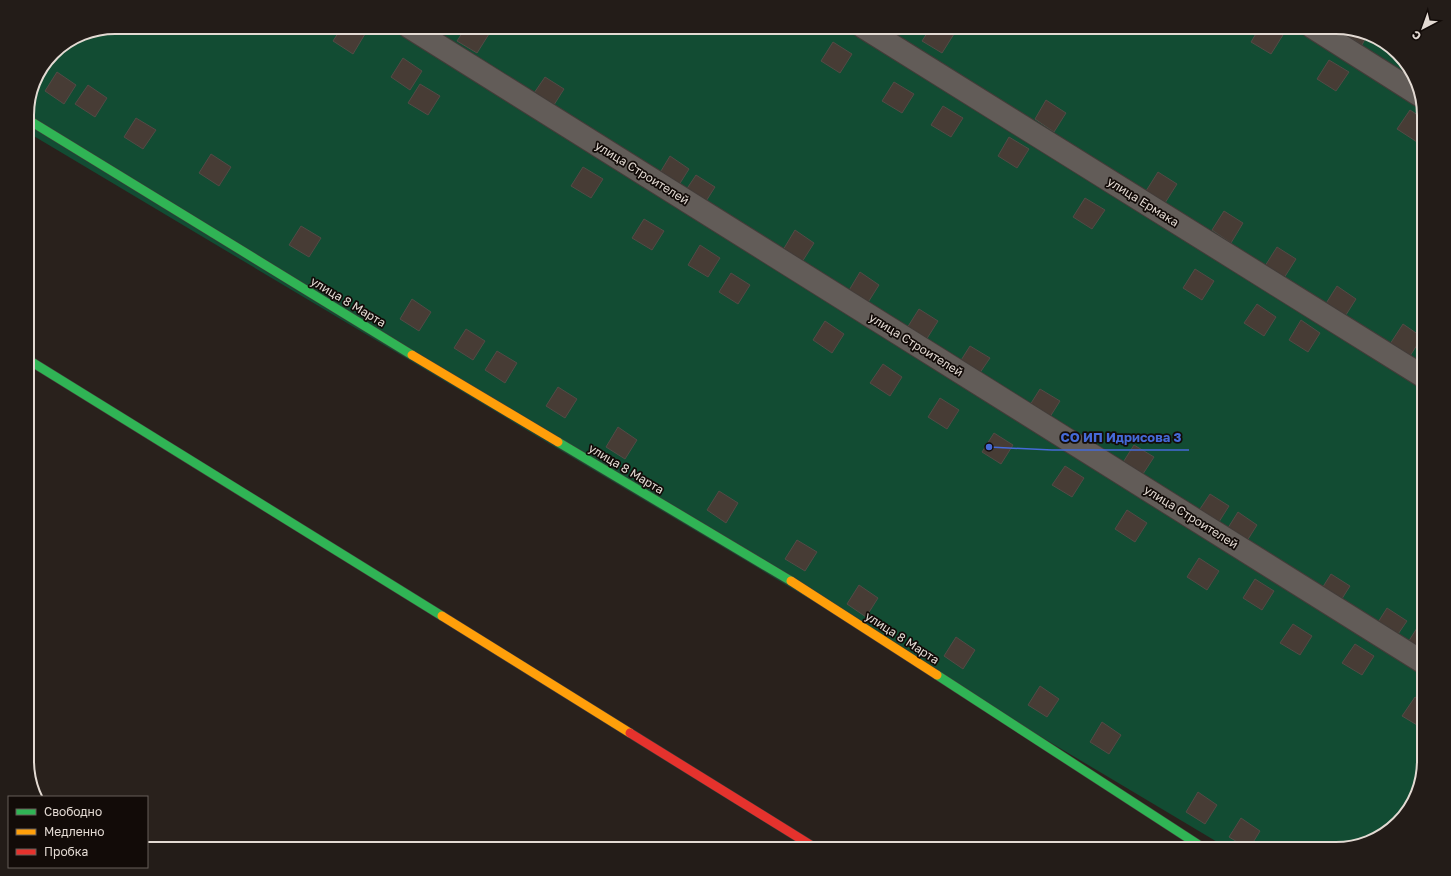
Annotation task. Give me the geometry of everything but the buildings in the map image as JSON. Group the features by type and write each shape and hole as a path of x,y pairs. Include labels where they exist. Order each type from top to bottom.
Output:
{"street":[{"name":"улица Строителей","path":"420,34 1417,659"},
{"name":"улица Ермака","path":"874,34 1417,373"},
{"path":"1323,34 1413,91"},
{"name":"улица 8 Марта","path":"34,123 356,322 816,596 1194,842"},
{"path":"34,363 806,842"}],"green space":[{"path":"110,34 1336,34 1357,37 1377,45 1393,58 1406,74 1411,84 1417,110 1417,761 1414,782 1406,802 1400,810 1385,825 1367,836 1336,842 1217,842 34,136 34,110 42,79 58,58 74,45 89,38"}],"traffic: fast":[{"path":"34,123 412,355"},
{"path":"34,363 442,616"},
{"path":"558,442 791,581"},
{"path":"937,675 1194,842"}],"traffic: slow":[{"path":"412,355 558,442"},
{"path":"791,581 937,675"},
{"path":"442,616 630,733"}],"traffic: jam":[{"path":"630,733 806,842"}],"place":[{"name":"СО ИП Идрисова 3","path":"989,447"}]}
